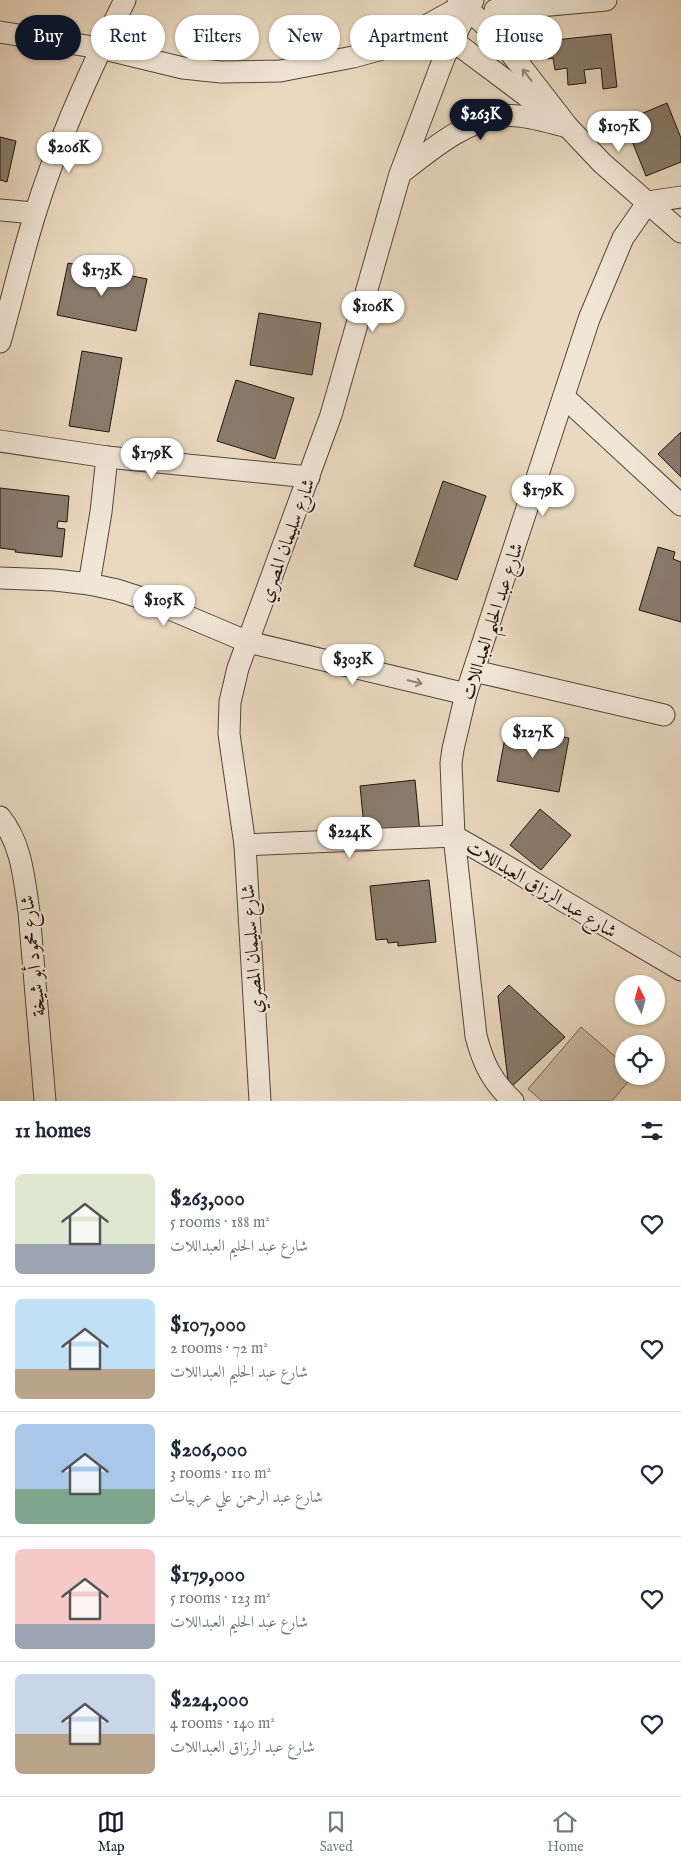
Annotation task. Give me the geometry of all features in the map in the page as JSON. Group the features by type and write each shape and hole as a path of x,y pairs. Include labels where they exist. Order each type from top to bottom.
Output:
{"street":[{"path":"117,15 125,0"},
{"path":"494,5 606,0"},
{"path":"150,60 183,68 221,72 280,71 353,57 386,48 466,3 477,15"},
{"name":"شارع سليمان المصري","path":"461,15 466,3"},
{"path":"0,32 91,47"},
{"path":"467,51 568,127"},
{"path":"0,342 35,213 66,127 95,60"},
{"name":"شارع سليمان المصري","path":"260,1101 244,845 229,734 230,702 238,668 332,414 400,174 444,60"},
{"path":"516,60 568,127 602,163 681,232"},
{"path":"400,174 449,137 472,124 505,115 538,119 568,127"},
{"path":"648,202 681,197"},
{"name":"شارع عبد الحليم العبداللات","path":"513,1101 498,1087 490,1073 481,1055 476,1036 454,836 451,763 466,694 589,319 623,238 648,202"},
{"path":"0,210 35,213"},
{"path":"564,397 681,505"},
{"path":"0,441 107,457 309,476"},
{"path":"89,584 101,512 107,457"},
{"path":"0,578 55,580 117,590 150,601 248,642 466,694"},
{"path":"474,671 664,715"},
{"name":"شارع محمود أبو شيخة","path":"0,817 9,828 18,848 24,881 45,1101"},
{"name":"شارع عبد الرزاق العبداللات","path":"244,845 454,836 681,970"}],"shaded area":[{"path":"581,1027 615,1056 615,1085 625,1085 612,1101 542,1101 528,1089"}],"building":[{"path":"611,34 617,87 603,89 601,68 584,70 586,83 568,85 567,68 555,70 553,60 562,60 562,39"},
{"path":"667,103 681,138 681,162 646,176 624,121"},
{"path":"0,137 16,141 7,182 0,180"},
{"path":"68,263 147,279 136,331 57,315"},
{"path":"259,313 321,323 312,375 250,365"},
{"path":"82,351 122,358 109,432 69,426"},
{"path":"236,380 294,398 275,459 217,441"},
{"path":"681,432 681,477 658,454"},
{"path":"443,481 486,496 457,580 414,566"},
{"path":"0,488 69,496 67,522 58,521 57,528 65,529 62,557 15,552 16,550 0,548"},
{"path":"658,547 675,552 673,559 681,562 681,622 639,610"},
{"path":"507,727 569,738 559,792 497,781"},
{"path":"415,780 420,833 373,838 372,826 364,827 360,786"},
{"path":"540,809 571,835 541,870 510,845"},
{"path":"429,880 436,942 398,946 398,942 388,943 387,939 376,940 370,886"},
{"path":"509,985 565,1037 509,1089 498,996"}]}
